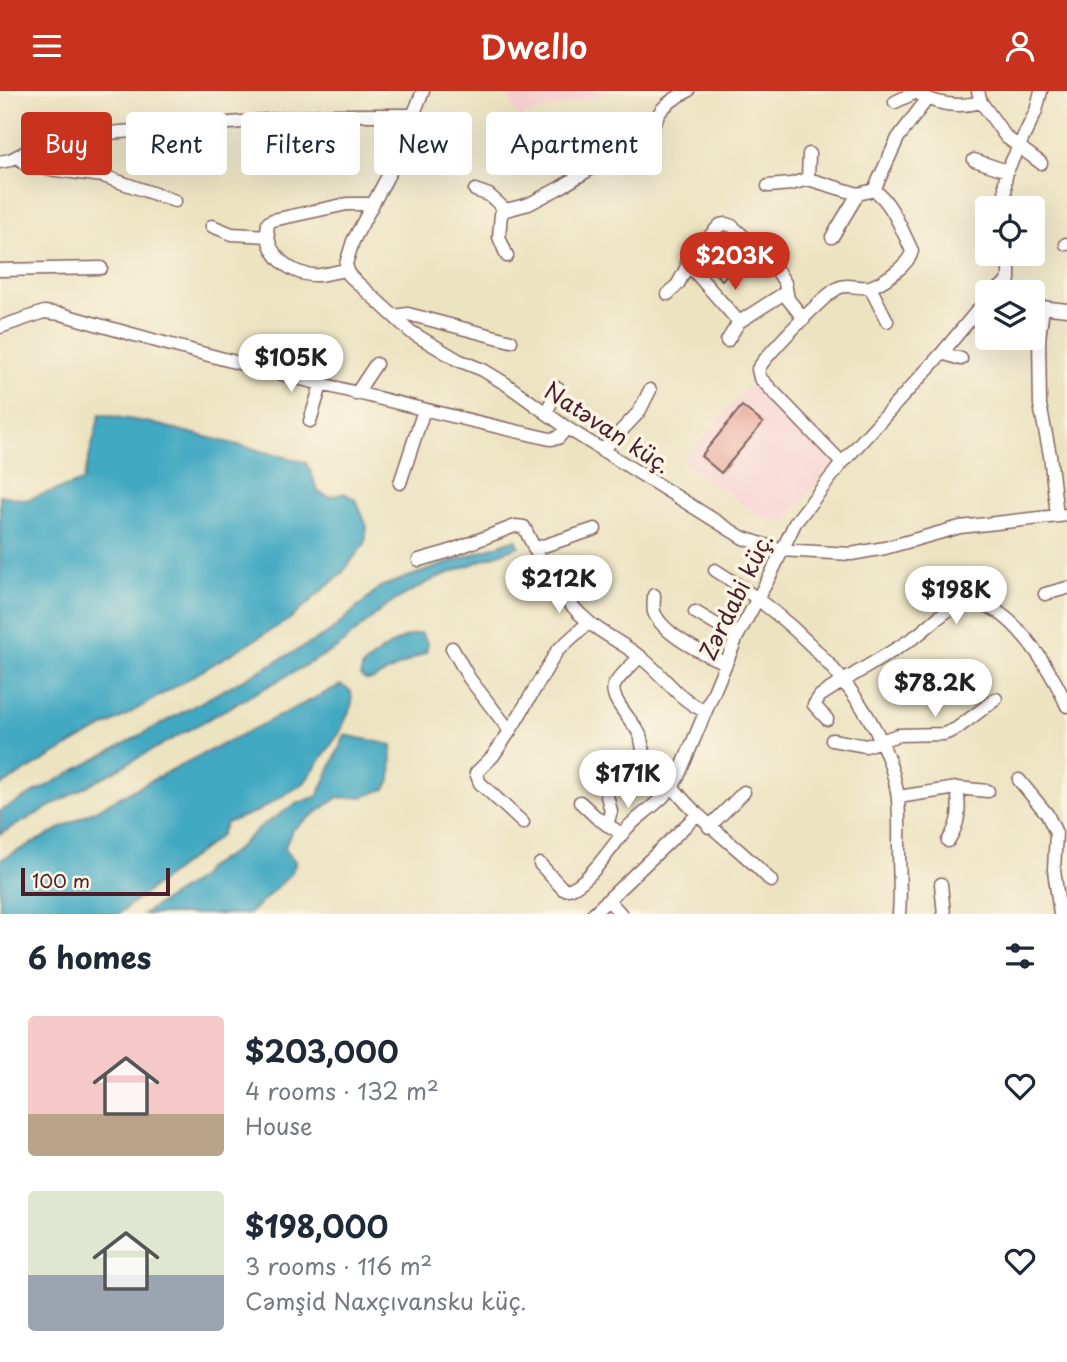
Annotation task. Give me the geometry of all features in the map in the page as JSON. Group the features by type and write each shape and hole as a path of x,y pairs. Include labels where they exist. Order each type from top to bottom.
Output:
{"street":[{"path":"413,112 423,91"},
{"path":"507,256 499,229 501,214 529,204 597,165 640,159 661,109 688,91"},
{"path":"1006,196 1007,171 1037,111 1041,91"},
{"path":"895,102 919,94 957,106 980,97 1006,138 1041,163"},
{"path":"874,190 919,94"},
{"path":"0,162 37,145 72,136 327,115 374,115"},
{"path":"808,179 809,153"},
{"path":"18,156 21,161 33,167 103,176 175,201"},
{"path":"974,160 1007,171"},
{"path":"372,204 347,204 273,220 267,226 274,252 290,269 318,275 347,270 351,246 388,175"},
{"path":"768,186 808,179 858,194 874,190"},
{"path":"475,190 489,195 506,210"},
{"path":"842,463 757,373 760,365 804,319 840,287 870,287 889,278 908,261 912,251 889,204 874,190"},
{"path":"832,237 858,194"},
{"path":"668,294 678,283 687,263 720,225 726,224 732,226 771,261 785,283 788,299 804,319"},
{"path":"212,226 240,235 268,236"},
{"path":"687,263 739,322"},
{"path":"0,270 101,268"},
{"name":"Natəvan küç.","path":"347,270 353,280 411,333 483,370 602,451 743,538 781,550 861,553 960,527 1062,515"},
{"path":"870,287 887,321"},
{"path":"727,341 739,322 786,292"},
{"path":"1045,308 1067,310"},
{"path":"0,327 44,312 61,314 219,359 550,439 558,438 567,428"},
{"name":"Zərdabi küç.","path":"540,864 566,891 596,869 622,834 673,787 737,638 795,523 842,463 975,313"},
{"path":"394,316 408,314 511,341"},
{"path":"1039,350 1040,405 1062,515"},
{"path":"942,353 961,359"},
{"path":"356,394 376,364"},
{"path":"310,421 321,384"},
{"path":"546,413 558,388"},
{"path":"602,451 639,412 650,390"},
{"path":"400,483 425,410"},
{"path":"419,560 515,526 524,527 552,579 589,622 640,656 686,701 705,711"},
{"path":"534,549 595,529"},
{"path":"715,570 758,597 844,680 881,740 898,797 899,914"},
{"path":"930,577 955,586 960,590 963,603"},
{"path":"1045,594 1067,588"},
{"path":"654,596 655,614 664,624 694,650 726,663"},
{"path":"827,719 817,711 815,702 844,680 895,650 963,603 986,605 1004,616 1047,668 1067,706"},
{"path":"695,612 737,638"},
{"path":"523,823 476,778 476,773 493,756 510,731 557,651 589,622"},
{"path":"452,648 469,678 510,731"},
{"path":"640,656 615,684 613,691 615,699 633,721 641,737 645,758"},
{"path":"832,740 866,746 898,735 944,734 956,729 996,699"},
{"path":"1020,780 1047,814 1056,833 1054,870 1060,914"},
{"path":"673,787 709,827 755,864 771,881"},
{"path":"898,797 957,788 988,791"},
{"path":"948,841 958,822 960,811 957,788"},
{"path":"709,827 744,792"},
{"path":"607,796 611,811 607,825"},
{"path":"580,802 622,834"},
{"path":"593,914 697,815"},
{"path":"941,884 944,914"},
{"path":"609,901 621,914"}],"shaded area":[{"path":"506,91 612,91 535,112 515,112"},
{"path":"750,384 833,463 783,525 761,517 683,462"}],"water":[{"path":"100,414 151,423 305,462 318,492 329,497 344,493 356,500 367,527 365,543 342,573 290,619 0,786 0,495 26,500 83,481"},
{"path":"516,539 519,546 434,579 388,604 337,648 0,834 0,811 329,633 380,587"},
{"path":"421,633 428,644 426,652 372,680 361,677 362,667 382,650 405,637"},
{"path":"341,685 351,691 352,704 340,732 304,783 258,811 226,823 220,836 118,914 0,914 0,860"},
{"path":"345,735 392,745 391,780 385,789 362,797 337,798 292,830 284,849 296,862 291,874 249,914 143,914 200,878 206,869 236,850 261,826 296,804 318,796"}],"building":[{"path":"734,239 747,252 722,280 708,267"},
{"path":"742,406 763,423 721,473 701,456"}]}
